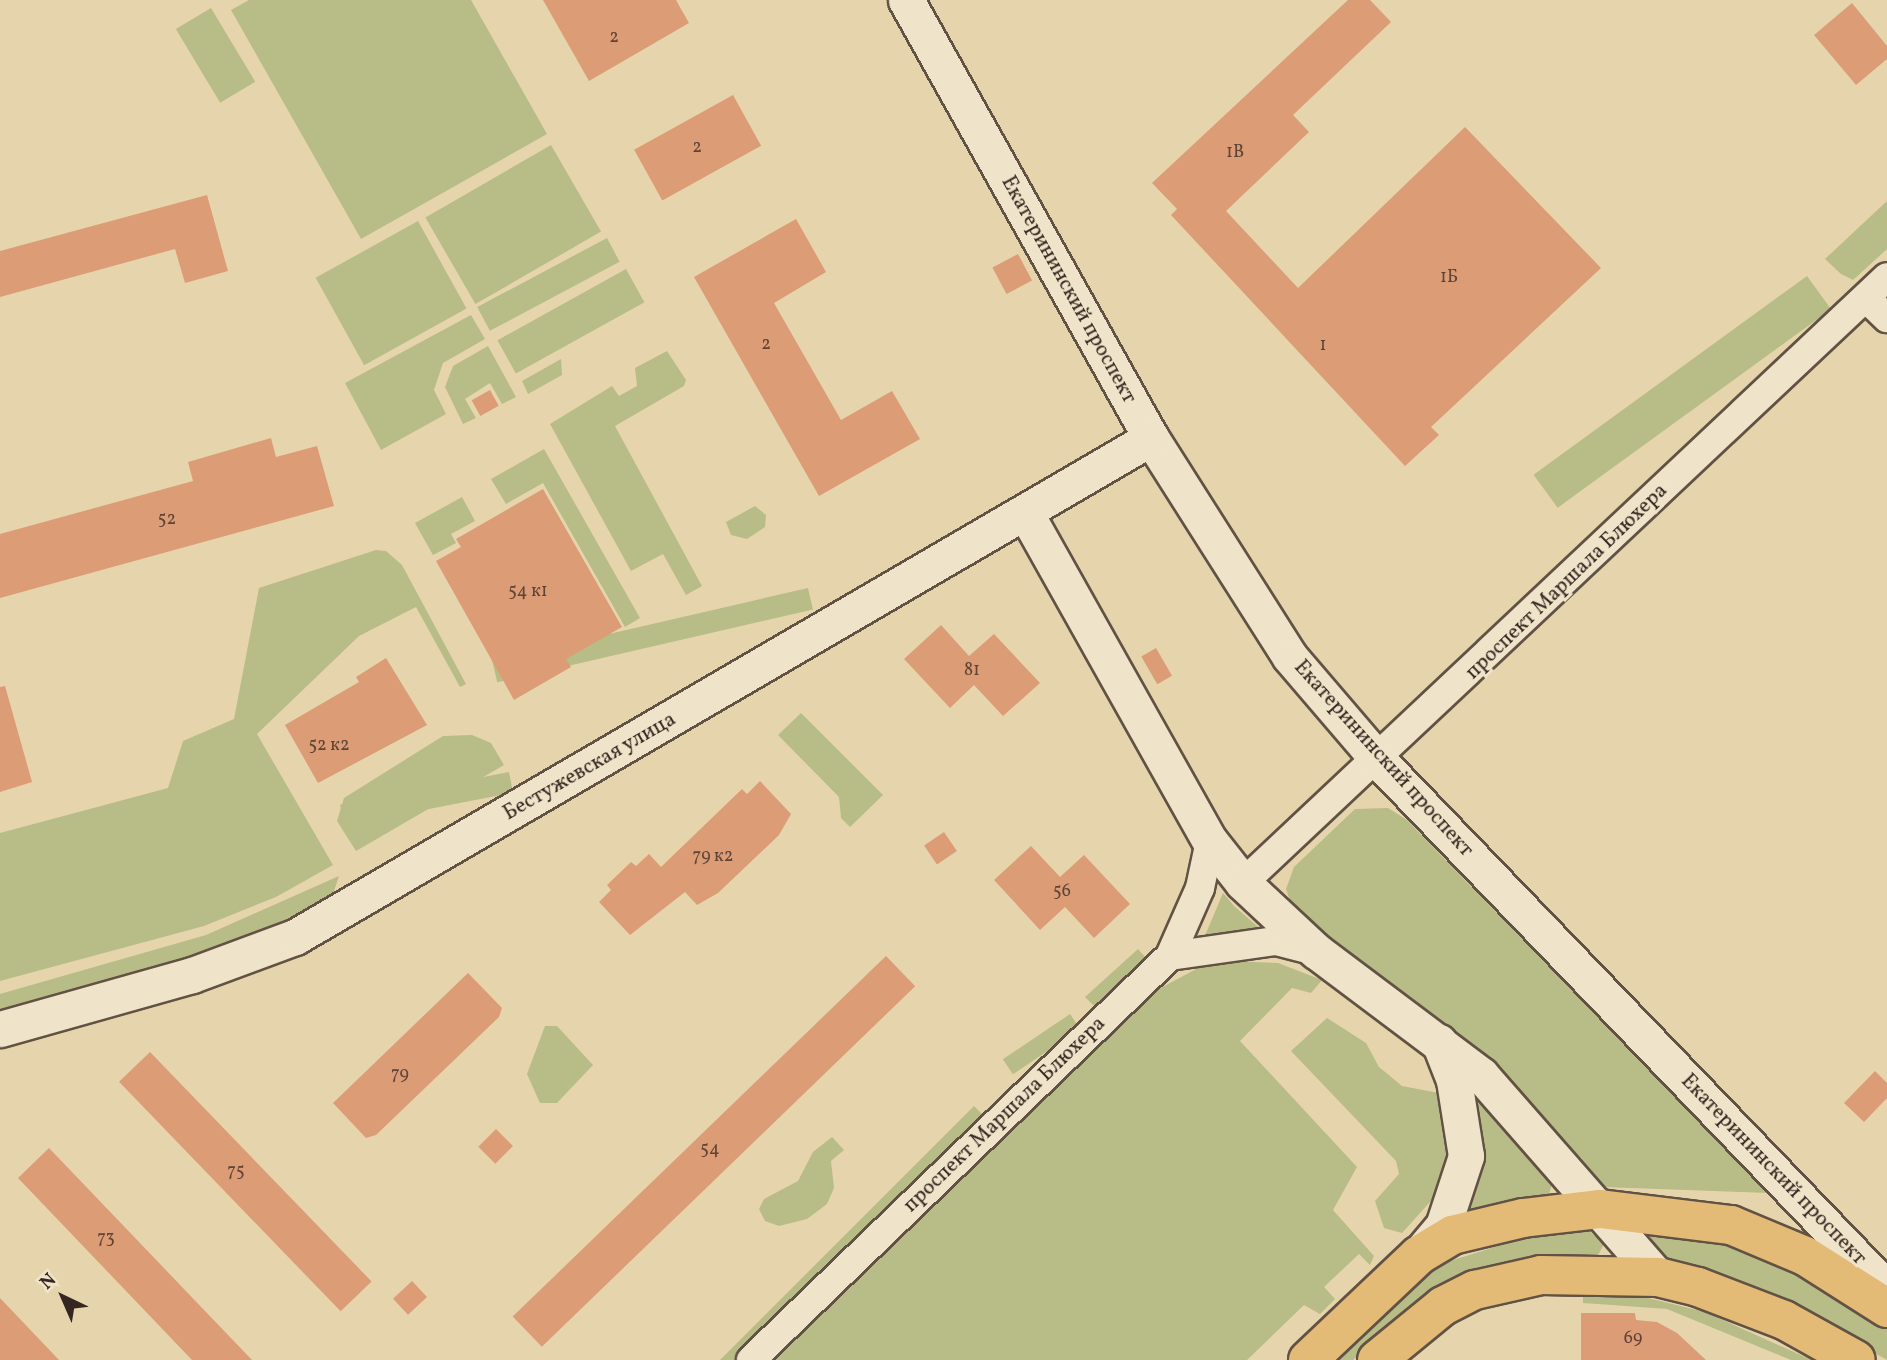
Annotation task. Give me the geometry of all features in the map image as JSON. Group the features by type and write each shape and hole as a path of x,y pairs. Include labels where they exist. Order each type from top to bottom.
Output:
{"main road":[{"path":"1308,1360 1419,1255 1482,1225 1600,1209 1731,1225 1805,1256 1887,1308"},
{"path":"1377,1360 1443,1306 1510,1280 1658,1277 1731,1298 1856,1360"}],"street":[{"name":"Екатерининский проспект","path":"906,0 1151,438 1290,657 1379,761 1887,1289"},
{"name":"проспект Маршала Блюхера","path":"1243,883 1379,761 1887,277"},
{"path":"1866,298 1887,318"},
{"name":"Бестужевская улица","path":"0,1029 192,975 295,937 1151,438"},
{"path":"1025,512 1210,841 1243,883 1316,951 1438,1038 1482,1075 1658,1277"},
{"name":"проспект Маршала Блюхера","path":"751,1360 1170,956 1200,888 1210,841"},
{"path":"1170,956 1276,940 1316,951"},
{"path":"1419,1255 1443,1226 1466,1156 1454,1080 1438,1038"}],"green space":[{"path":"249,0 471,0 547,134 361,239 231,10"},
{"path":"211,8 255,82 220,103 176,29"},
{"path":"551,145 601,232 475,304 425,218"},
{"path":"1887,201 1887,249 1853,280 1841,274 1825,259"},
{"path":"418,221 466,308 364,365 316,278"},
{"path":"607,238 620,262 490,331 477,307"},
{"path":"626,269 644,302 516,374 497,340"},
{"path":"1807,276 1831,309 1558,508 1534,475"},
{"path":"471,315 485,339 443,363 434,390 446,414 381,450 345,383"},
{"path":"488,346 516,397 502,404 490,383 465,399 476,418 463,424 445,387 453,366"},
{"path":"667,351 686,380 684,386 615,426 702,586 686,595 663,554 631,571 550,424 612,386 619,396 637,386 635,368"},
{"path":"561,359 562,375 528,394 522,381"},
{"path":"544,449 640,618 625,627 543,483 506,504 491,479"},
{"path":"462,497 475,521 451,534 456,543 433,555 415,523"},
{"path":"755,506 766,515 765,527 747,539 731,535 726,522"},
{"path":"376,550 386,551 402,565 466,684 460,687 416,607 359,636 257,734 333,865 276,897 204,926 0,981 0,833 168,788 183,741 234,719 259,588"},
{"path":"808,588 813,609 497,682 492,661"},
{"path":"801,713 883,795 850,827 841,818 839,797 778,735"},
{"path":"472,735 491,743 504,765 356,851 337,821 344,798 443,736"},
{"path":"509,772 513,793 344,825 340,805"},
{"path":"1388,808 1407,820 1768,1193 1603,1187 1491,1061 1294,912 1286,889 1294,867 1355,809"},
{"path":"339,876 330,903 252,941 0,1015 0,994 206,935"},
{"path":"1223,893 1234,906 1264,932 1204,938"},
{"path":"1138,949 1148,960 1099,1008 1093,1005 1085,997"},
{"path":"1225,961 1278,963 1322,980 1311,993 1292,988 1240,1041 1357,1167 1333,1210 1374,1256 1370,1265 1359,1254 1324,1287 1335,1299 1320,1314 1304,1305 1247,1360 773,1360 1155,991 1200,967"},
{"path":"1070,1014 1080,1029 1013,1074 1003,1059"},
{"path":"1327,1018 1366,1043 1379,1067 1402,1086 1439,1093 1450,1145 1447,1171 1438,1193 1402,1233 1384,1228 1375,1201 1399,1174 1396,1161 1291,1051"},
{"path":"545,1026 557,1026 593,1065 557,1103 540,1103 527,1074"},
{"path":"1482,1102 1552,1184 1548,1197 1466,1215 1474,1186 1474,1106"},
{"path":"974,1106 986,1118 744,1360 720,1360"},
{"path":"832,1137 844,1150 831,1161 834,1188 827,1204 807,1219 779,1226 765,1221 759,1209 764,1199 798,1181 813,1152"},
{"path":"1681,1225 1788,1264 1887,1326 1887,1360 1772,1296 1667,1261 1651,1246 1651,1235"},
{"path":"1588,1230 1604,1244 1597,1257 1430,1294 1353,1360 1333,1360 1420,1278 1450,1261 1517,1240"},
{"path":"1583,1293 1632,1294 1705,1312 1812,1360 1791,1360 1667,1309 1583,1303"}],"building":[{"path":"543,0 676,0 689,23 589,81"},
{"path":"1348,0 1370,0 1391,22 1293,115 1309,132 1226,211 1298,288 1465,127 1601,268 1431,427 1439,435 1405,466 1171,215 1177,209 1152,183"},
{"path":"1852,3 1887,46 1887,59 1856,85 1814,35"},
{"path":"733,95 761,146 662,201 634,150"},
{"path":"207,195 228,271 185,283 175,249 0,297 0,251"},
{"path":"796,219 826,272 774,303 841,420 892,391 920,439 819,496 694,277"},
{"path":"1018,254 1032,280 1006,294 992,268"},
{"path":"490,390 499,406 480,416 472,400"},
{"path":"271,438 276,457 317,446 334,506 0,598 0,534 193,481 188,462"},
{"path":"543,489 622,627 566,659 571,667 514,700 436,561 461,547 456,539"},
{"path":"941,625 969,656 994,634 1040,683 1003,716 974,685 950,708 904,659"},
{"path":"1156,648 1172,676 1157,684 1141,656"},
{"path":"386,658 427,725 318,783 285,725 359,682 356,677"},
{"path":"5,686 32,782 0,792 0,687"},
{"path":"760,781 791,814 779,835 718,893 697,905 685,892 630,935 599,902 611,890 607,885 631,862 636,866 649,854 661,867 742,789 747,794"},
{"path":"944,832 957,851 937,864 924,845"},
{"path":"1031,846 1060,877 1084,855 1130,904 1094,938 1065,907 1040,930 994,880"},
{"path":"886,956 915,986 542,1347 513,1317"},
{"path":"468,973 502,1008 499,1017 376,1135 366,1138 333,1103"},
{"path":"150,1052 372,1281 341,1311 119,1082"},
{"path":"1875,1071 1887,1083 1887,1098 1864,1122 1844,1103"},
{"path":"496,1129 513,1146 495,1164 478,1147"},
{"path":"49,1148 252,1360 192,1360 18,1178"},
{"path":"412,1281 427,1297 408,1315 393,1299"},
{"path":"0,1298 59,1360 0,1360"},
{"path":"1581,1313 1635,1313 1636,1320 1657,1322 1677,1333 1706,1360 1581,1360"}]}
